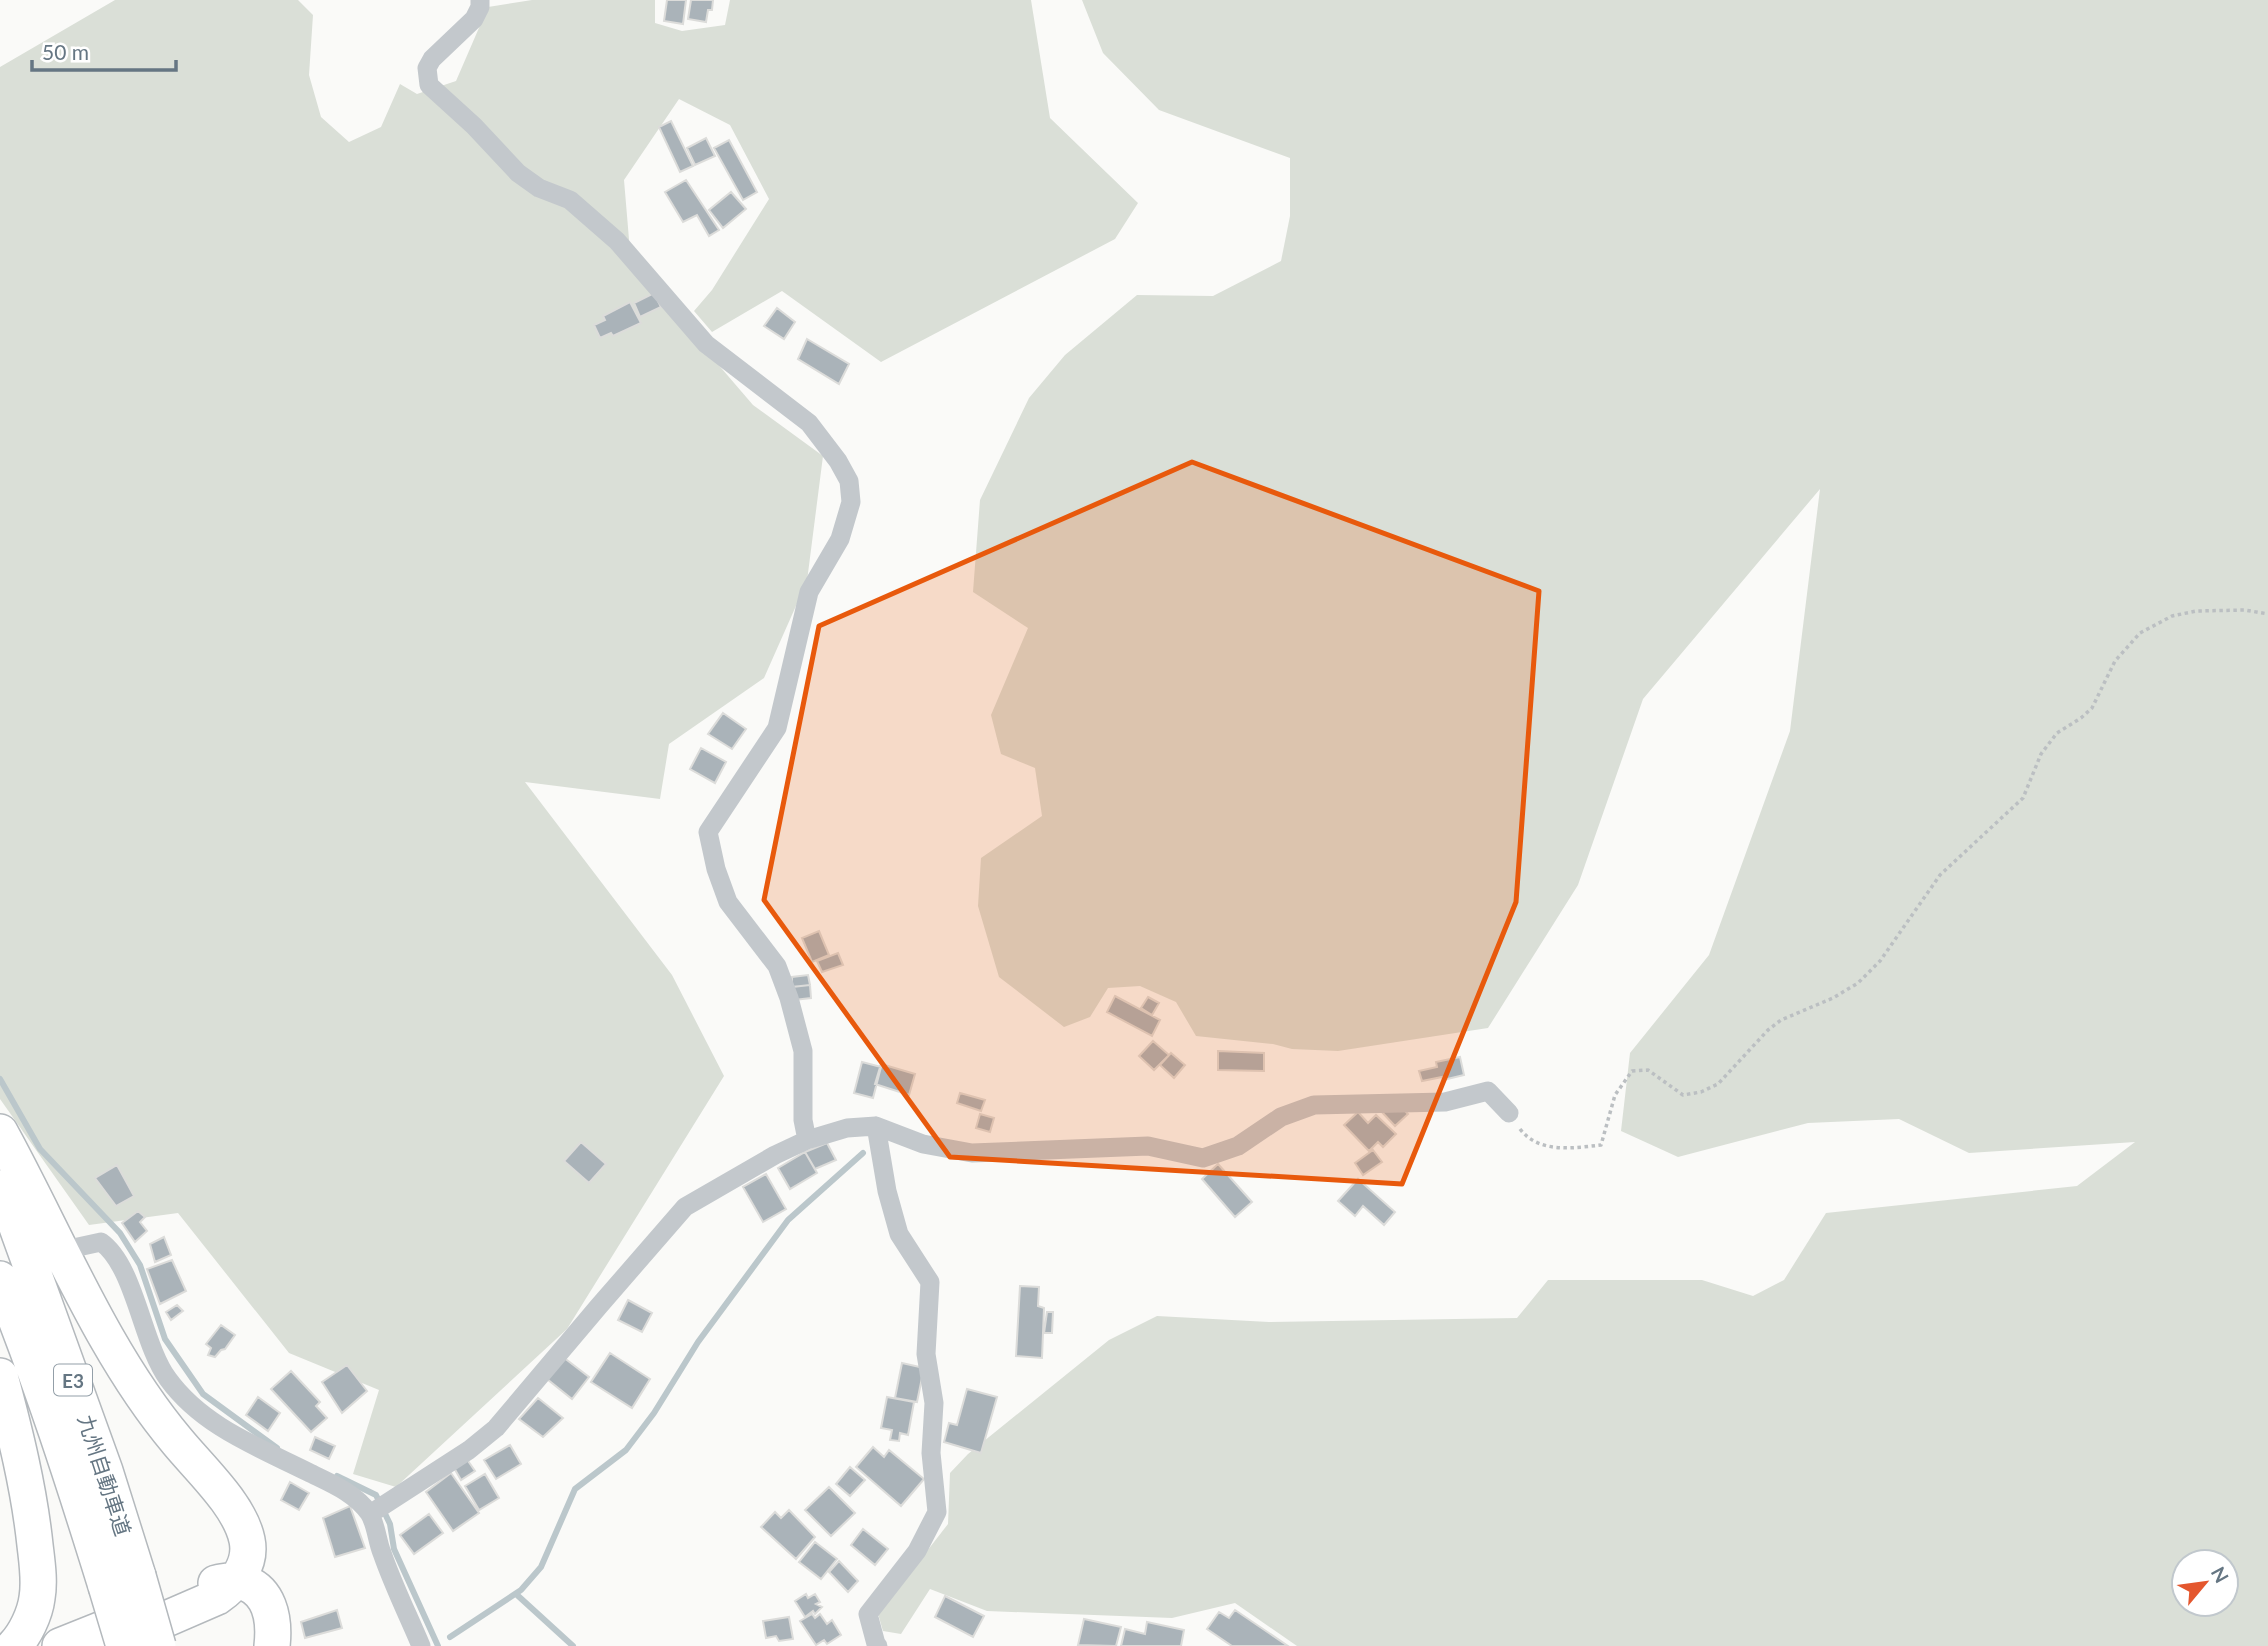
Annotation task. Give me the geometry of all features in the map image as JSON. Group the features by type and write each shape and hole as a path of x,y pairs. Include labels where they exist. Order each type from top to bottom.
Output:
{"highway":[{"path":"0,1132 112,1345 150,1409 240,1520 247,1540 248,1556 237,1580 217,1597 104,1646"},
{"name":"九州自動車道","path":"0,1188 14,1219 106,1471 122,1581 124,1646"},
{"name":"九州自動車道","path":"0,1279 70,1471 122,1581 158,1646"},
{"path":"0,1376 31,1507 38,1574 37,1599 29,1622 14,1646"},
{"path":"60,1646 215,1583 237,1580 253,1587 263,1596 271,1610 274,1628 272,1646"}],"street":[{"path":"480,0 480,7 474,19 432,59 427,68 429,85 474,126 518,173 539,188 570,200 617,241 706,344 809,423 838,461 849,481 851,502 844,527 840,539 809,592 777,728 708,832 716,869 728,902 777,966 789,998 803,1051 803,1120 807,1140"},
{"path":"379,1509 496,1429 685,1207 775,1155 807,1140 848,1128 876,1126 923,1144 972,1153 1148,1146 1203,1158 1238,1146 1280,1117 1314,1105 1445,1102 1488,1091 1509,1113"},
{"path":"876,1126 887,1191 899,1234 930,1282 926,1354 934,1404 931,1453 937,1512 917,1551 868,1614 878,1646"},
{"path":"78,1247 101,1242 109,1248 131,1289 156,1360 169,1381 210,1421 379,1509"},
{"path":"379,1509 381,1552 421,1646"}],"path":[{"path":"1509,1113 1522,1133 1543,1146 1573,1148 1601,1144 1615,1095 1632,1071 1648,1069 1683,1095 1701,1092 1718,1084 1768,1030 1781,1020 1833,998 1858,983 1880,961 1940,875 2023,798 2041,754 2057,733 2092,708 2115,661 2140,634 2172,616 2196,611 2245,610 2268,614"}],"highlighted area":[{"path":"1192,462 1539,591 1516,902 1402,1184 950,1157 764,900 819,626"}],"shaded area":[{"path":"115,0 298,0 313,15 309,75 321,117 349,142 381,127 400,84 417,94 456,81 488,7 532,0 655,0 655,23 682,31 725,25 730,0 1031,0 1050,118 1138,203 1115,239 881,362 782,291 712,332 694,311 712,290 769,199 730,125 679,99 624,180 631,263 753,405 823,456 807,581 764,678 669,744 660,799 525,782 672,975 724,1076 567,1329 396,1487 353,1474 379,1390 289,1353 178,1213 89,1225 0,1099 0,67"},
{"path":"1082,0 2268,0 2268,1646 1297,1646 1235,1603 1172,1618 987,1611 930,1589 901,1634 883,1631 878,1614 948,1524 950,1473 968,1454 1109,1340 1157,1316 1269,1322 1517,1318 1548,1280 1702,1280 1753,1296 1784,1280 1826,1213 2077,1186 2135,1142 1969,1153 1899,1119 1808,1123 1678,1157 1621,1131 1630,1053 1709,955 1790,731 1820,489 1643,699 1578,885 1488,1028 1338,1051 1292,1049 1273,1044 1196,1036 1176,1002 1140,986 1108,988 1090,1017 1064,1027 999,977 978,906 981,858 1042,816 1035,768 1001,754 991,715 1028,628 973,592 980,500 1029,398 1065,355 1137,295 1213,296 1281,261 1290,216 1290,158 1159,110 1103,53"}],"building":[{"path":"667,0 686,0 683,24 664,21"},
{"path":"691,0 713,0 706,22 688,19"},
{"path":"671,121 693,166 680,172 659,127"},
{"path":"706,138 715,156 695,165 687,148"},
{"path":"729,140 757,192 743,200 714,148"},
{"path":"686,180 719,230 709,236 697,215 683,222 665,192"},
{"path":"731,192 746,209 723,228 709,210"},
{"path":"654,293 661,307 640,317 634,303"},
{"path":"630,302 641,323 613,336 611,333 600,338 594,325 605,320 603,316"},
{"path":"777,308 795,322 784,339 764,326"},
{"path":"807,339 849,364 839,384 798,359"},
{"path":"723,713 746,729 732,749 708,734"},
{"path":"701,748 726,762 715,783 690,769"},
{"path":"819,931 829,955 812,962 802,938"},
{"path":"838,953 843,965 822,972 817,961"},
{"path":"808,975 810,985 792,987 792,977"},
{"path":"810,985 811,998 794,1000 792,987"},
{"path":"1115,996 1160,1020 1152,1036 1107,1012"},
{"path":"1148,997 1159,1003 1152,1015 1141,1008"},
{"path":"1153,1041 1169,1055 1154,1070 1139,1056"},
{"path":"1218,1051 1264,1053 1264,1071 1218,1070"},
{"path":"1171,1053 1185,1065 1174,1078 1160,1065"},
{"path":"1460,1057 1464,1075 1422,1081 1419,1071 1437,1067 1436,1062"},
{"path":"862,1062 881,1067 873,1098 854,1093"},
{"path":"881,1064 915,1074 909,1095 875,1084"},
{"path":"960,1093 985,1100 981,1111 957,1103"},
{"path":"1393,1098 1408,1114 1395,1126 1380,1110"},
{"path":"1358,1112 1368,1123 1376,1115 1396,1134 1383,1147 1378,1142 1369,1151 1344,1125"},
{"path":"980,1114 994,1118 990,1132 976,1128"},
{"path":"581,1142 606,1164 589,1183 564,1161"},
{"path":"827,1143 836,1160 815,1169 805,1152"},
{"path":"1373,1150 1382,1162 1363,1175 1355,1163"},
{"path":"805,1152 817,1173 790,1189 778,1168"},
{"path":"1218,1164 1252,1202 1235,1217 1202,1179"},
{"path":"117,1165 134,1196 116,1206 95,1178"},
{"path":"766,1174 786,1209 763,1222 743,1187"},
{"path":"1358,1179 1395,1212 1384,1225 1363,1206 1355,1216 1338,1201"},
{"path":"138,1211 145,1217 140,1222 147,1231 135,1242 122,1223"},
{"path":"164,1237 171,1255 155,1262 150,1244"},
{"path":"172,1260 186,1291 160,1304 147,1269"},
{"path":"1020,1286 1039,1287 1038,1306 1044,1308 1042,1358 1016,1356"},
{"path":"628,1300 652,1313 642,1332 618,1320"},
{"path":"177,1305 183,1311 171,1320 166,1312"},
{"path":"1047,1312 1053,1312 1052,1333 1044,1333"},
{"path":"221,1325 235,1335 215,1357 208,1355 211,1348 206,1344"},
{"path":"610,1353 650,1379 632,1408 591,1382"},
{"path":"563,1357 589,1377 572,1399 547,1379"},
{"path":"902,1363 924,1368 917,1402 895,1398"},
{"path":"347,1365 367,1391 342,1413 322,1382"},
{"path":"291,1371 320,1402 316,1406 327,1418 311,1432 271,1389"},
{"path":"967,1389 997,1397 981,1453 944,1442 949,1423 957,1425"},
{"path":"258,1397 280,1413 268,1431 246,1415"},
{"path":"887,1397 914,1402 908,1435 900,1433 899,1441 890,1440 892,1430 881,1428"},
{"path":"538,1398 563,1418 543,1437 519,1419"},
{"path":"315,1437 335,1446 329,1459 310,1450"},
{"path":"510,1445 521,1464 496,1479 484,1460"},
{"path":"873,1447 884,1457 889,1450 924,1479 901,1506 856,1467"},
{"path":"466,1458 475,1471 461,1480 453,1466"},
{"path":"850,1467 865,1480 850,1496 836,1484"},
{"path":"451,1473 479,1513 453,1531 426,1492"},
{"path":"485,1474 499,1498 479,1510 465,1486"},
{"path":"290,1482 309,1493 299,1510 281,1500"},
{"path":"829,1487 855,1513 831,1536 805,1510"},
{"path":"350,1506 365,1548 335,1557 323,1518"},
{"path":"789,1510 815,1537 796,1559 761,1527 775,1512 781,1518"},
{"path":"429,1514 443,1533 414,1554 400,1535"},
{"path":"863,1529 888,1549 875,1565 851,1545"},
{"path":"815,1542 837,1559 821,1579 799,1562"},
{"path":"839,1561 858,1581 848,1592 829,1572"},
{"path":"806,1594 808,1598 815,1594 820,1602 816,1604 822,1607 815,1614 813,1611 805,1617 795,1601"},
{"path":"945,1596 984,1616 973,1637 935,1617"},
{"path":"337,1610 342,1628 305,1638 301,1622"},
{"path":"1235,1610 1288,1646 1232,1646 1207,1629 1219,1612 1229,1618"},
{"path":"812,1614 815,1618 820,1614 827,1624 832,1620 841,1635 827,1644 824,1640 816,1645 800,1621"},
{"path":"789,1617 793,1639 779,1641 776,1636 766,1638 763,1621"},
{"path":"1084,1619 1121,1627 1116,1646 1078,1645"},
{"path":"1147,1622 1184,1630 1181,1646 1121,1646 1125,1629 1145,1634"}],"waterway":[{"path":"0,1079 40,1149 120,1233 140,1265 165,1339 203,1394 277,1448"},
{"path":"450,1637 521,1590 541,1567 575,1489 626,1450 654,1413 698,1342 788,1220 863,1153"},
{"path":"337,1476 376,1495 390,1524 394,1549 438,1646"},
{"path":"516,1594 573,1646"}]}
